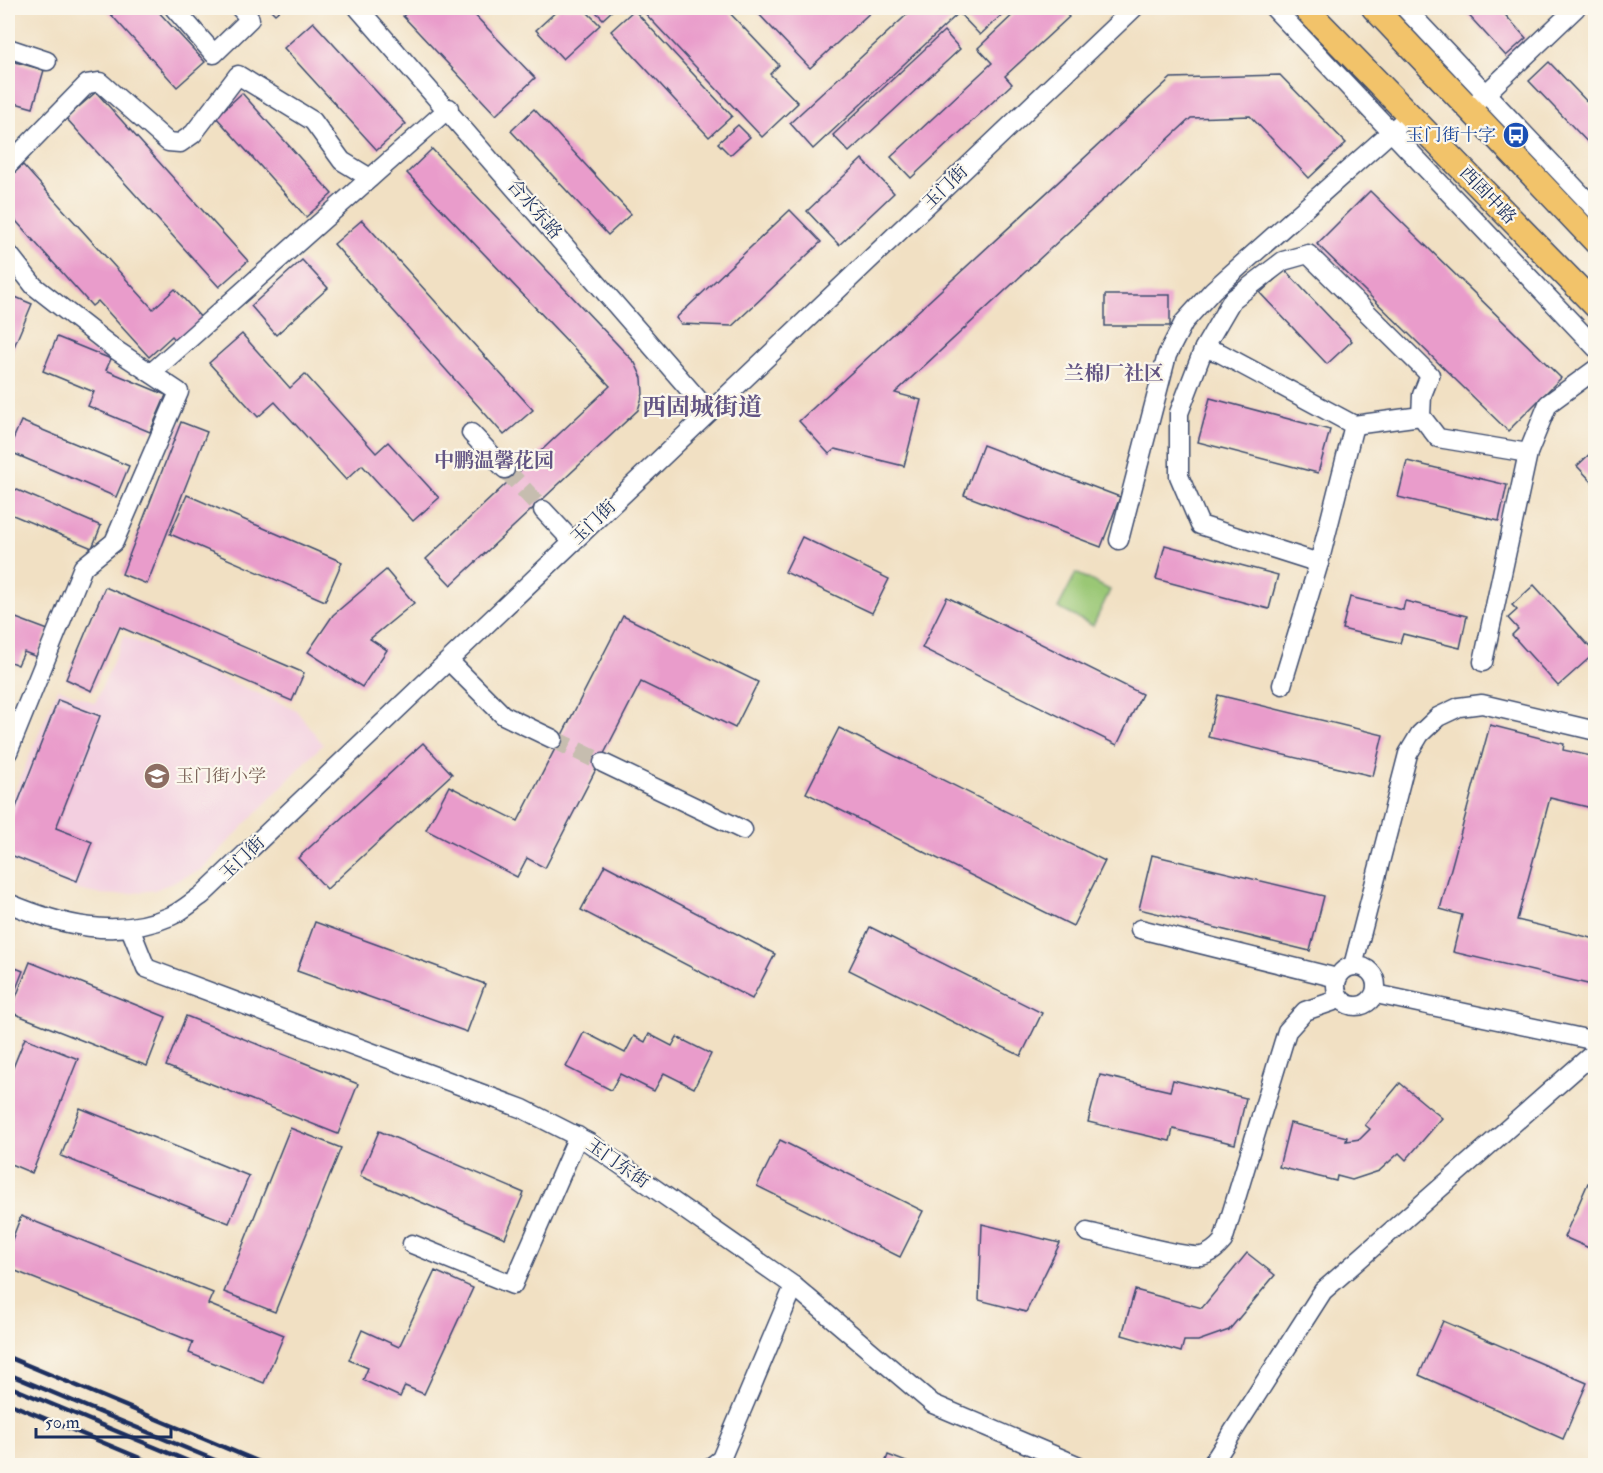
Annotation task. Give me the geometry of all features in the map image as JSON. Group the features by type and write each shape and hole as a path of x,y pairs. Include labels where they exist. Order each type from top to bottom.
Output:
{"main road":[{"name":"西固中路","path":"1305,8 1596,306"},
{"path":"1374,8 1478,101 1596,242"}],"street":[{"path":"174,8 214,54 250,19 240,8"},
{"name":"合水东路","path":"358,8 448,108 709,412"},
{"name":"玉门街","path":"8,903 73,925 130,928 174,915 202,896 1134,8"},
{"path":"1274,8 1596,348"},
{"path":"1405,8 1478,101 1596,210"},
{"path":"1478,101 1576,8"},
{"path":"8,48 47,60"},
{"path":"8,165 87,84 100,82 168,142 180,143 193,134 238,75 313,121 342,161 370,178"},
{"path":"151,373 448,108"},
{"path":"1119,540 1162,372 1184,322 1213,290 1410,115"},
{"path":"8,253 34,286 116,350 179,392 114,542 83,567 8,752"},
{"path":"1319,563 1200,525 1179,476 1179,413 1204,348 1232,300 1283,261 1308,254 1430,375 1422,395 1420,416 1438,438 1528,453"},
{"path":"1204,348 1220,353 1354,425 1420,416"},
{"path":"1483,662 1528,453 1548,404 1596,369"},
{"path":"1282,686 1319,563 1354,425"},
{"path":"471,433 505,469"},
{"path":"543,510 573,542"},
{"path":"449,661 503,715 553,739"},
{"path":"1353,966 1408,754 1420,734 1438,717 1459,707 1482,704 1596,731"},
{"path":"603,763 743,830"},
{"name":"玉门东街","path":"130,928 146,968 523,1109 578,1136 794,1286 933,1404 1079,1466"},
{"path":"1140,929 1337,978"},
{"path":"1353,966 1361,966 1373,973 1376,980 1376,994 1372,1000 1359,1007 1340,999 1337,993 1337,978 1341,972 1353,966"},
{"path":"1376,994 1596,1041"},
{"path":"1087,1232 1192,1256 1210,1253 1218,1248 1223,1240 1287,1031 1305,1011 1340,999"},
{"path":"1211,1466 1323,1292 1596,1051"},
{"path":"412,1244 513,1285 578,1136"},
{"path":"712,1466 721,1459 794,1286"}],"shaded area":[{"name":"玉门街小学","path":"124,636 295,709 323,744 201,870 155,890 118,895 97,894 78,890 8,860 8,808 58,688 95,703"}],"green space":[{"path":"1076,573 1110,590 1093,626 1058,608"}],"building":[{"path":"105,8 155,8 205,62 177,87"},
{"path":"269,8 282,8 275,14"},
{"path":"412,8 468,8 535,78 496,115 403,16"},
{"path":"560,8 583,8 600,25 563,59 536,30"},
{"path":"592,8 615,8 603,19"},
{"path":"640,8 725,8 779,65 770,74 798,103 762,137"},
{"path":"753,8 875,8 810,68"},
{"path":"914,8 964,8 813,149 790,123"},
{"path":"969,8 1009,8 980,35 961,15"},
{"path":"1020,8 1060,8 1069,17 1005,76 1012,84 911,178 891,157 992,63 978,48"},
{"path":"1462,8 1499,8 1526,38 1506,56"},
{"path":"634,10 732,116 709,137 611,31"},
{"path":"313,22 406,124 377,150 284,48"},
{"path":"944,31 960,49 849,152 833,135"},
{"path":"8,60 44,70 33,108 8,101"},
{"path":"1549,62 1596,111 1596,151 1529,81"},
{"path":"1280,75 1346,143 1309,178 1250,116 1191,118 895,393 921,400 904,466 835,449 829,454 799,421 1171,78"},
{"path":"96,92 248,261 219,287 66,118"},
{"path":"242,93 332,194 306,217 216,117"},
{"path":"534,109 631,214 608,235 511,131"},
{"path":"738,125 750,137 730,155 718,143"},
{"path":"432,149 635,363 642,378 643,394 638,410 451,585 426,559 610,386 407,173"},
{"path":"862,159 894,193 839,245 807,211"},
{"path":"23,165 153,309 175,289 204,321 179,344 172,336 149,357 98,301 92,306 8,212 8,179"},
{"path":"1370,191 1561,378 1508,431 1317,244"},
{"path":"790,210 821,242 732,326 681,324 676,318"},
{"path":"362,220 533,410 504,435 334,244"},
{"path":"302,260 328,288 276,335 251,306"},
{"path":"1285,270 1352,341 1327,364 1260,293"},
{"path":"8,294 32,304 8,361"},
{"path":"1105,295 1170,295 1170,326 1105,326"},
{"path":"242,334 290,388 305,374 376,453 388,442 439,498 413,521 362,465 346,480 275,402 258,417 209,363"},
{"path":"57,337 111,359 106,370 166,395 150,432 88,406 94,392 43,371"},
{"path":"1210,398 1330,430 1318,473 1198,442"},
{"path":"21,421 129,466 116,497 8,451"},
{"path":"181,422 207,432 147,584 122,574"},
{"path":"983,445 1120,497 1101,547 964,495"},
{"path":"1596,448 1596,486 1577,466"},
{"path":"1407,461 1507,485 1499,521 1398,497"},
{"path":"8,486 101,526 92,548 8,513"},
{"path":"187,495 342,562 325,601 170,534"},
{"path":"802,537 889,579 872,613 785,572"},
{"path":"1165,545 1278,575 1269,609 1156,579"},
{"path":"386,570 414,603 370,639 387,650 362,687 308,652 333,615"},
{"path":"1534,585 1595,653 1558,686 1512,635 1518,629 1508,618 1517,610 1512,605"},
{"path":"105,587 304,673 292,701 120,627 92,691 66,679"},
{"path":"947,597 1142,694 1117,745 922,648"},
{"path":"1350,597 1403,610 1405,601 1467,616 1460,648 1403,634 1400,643 1342,629"},
{"path":"8,615 48,630 37,657 24,652 18,665 8,661"},
{"path":"623,616 758,682 735,728 641,682 545,868 527,858 517,877 426,830 449,786 518,821"},
{"path":"1218,695 1383,735 1373,776 1208,737"},
{"path":"58,700 100,716 56,828 92,842 77,881 8,854 8,828"},
{"path":"1490,725 1564,744 1563,750 1596,757 1596,809 1550,798 1517,920 1596,939 1596,986 1453,952 1462,915 1440,909"},
{"path":"839,728 1105,861 1073,926 806,793"},
{"path":"423,743 452,774 327,889 298,858"},
{"path":"1152,855 1324,896 1310,951 1139,909"},
{"path":"605,865 775,954 752,999 581,910"},
{"path":"315,922 485,984 467,1032 297,971"},
{"path":"870,927 1042,1013 1021,1056 849,970"},
{"path":"30,962 166,1017 147,1066 10,1012"},
{"path":"8,965 23,971 8,1009"},
{"path":"186,1016 358,1084 338,1134 166,1066"},
{"path":"584,1032 625,1053 634,1036 645,1042 649,1034 672,1046 677,1037 711,1054 694,1088 664,1073 654,1091 620,1074 611,1090 566,1067"},
{"path":"25,1038 78,1059 32,1173 8,1163 8,1080"},
{"path":"1100,1075 1170,1091 1173,1080 1246,1098 1235,1144 1173,1129 1170,1141 1088,1122"},
{"path":"1400,1083 1442,1118 1406,1160 1399,1153 1379,1171 1352,1180 1337,1176 1336,1181 1279,1167 1290,1123 1347,1137 1346,1141 1360,1139 1370,1129 1365,1125"},
{"path":"80,1108 249,1176 229,1223 61,1156"},
{"path":"290,1128 341,1148 275,1312 224,1292"},
{"path":"379,1131 524,1193 505,1238 360,1176"},
{"path":"780,1140 923,1211 900,1257 757,1186"},
{"path":"1588,1183 1596,1186 1596,1251 1564,1237"},
{"path":"21,1216 213,1293 208,1304 284,1335 264,1383 189,1353 193,1342 8,1268 8,1250"},
{"path":"982,1224 1060,1243 1026,1312 979,1300"},
{"path":"1247,1253 1275,1275 1229,1330 1198,1341 1184,1341 1181,1352 1122,1335 1135,1290 1202,1308"},
{"path":"435,1271 473,1288 424,1394 405,1386 400,1397 363,1380 368,1368 349,1360 362,1330 399,1347"},
{"path":"1443,1321 1587,1383 1563,1439 1419,1375"},
{"path":"888,1455 914,1465 914,1466 884,1466"}],"tunnel":[{"path":"505,469 543,510"},
{"path":"553,739 603,763"}],"railway":[{"path":"8,1357 269,1466"},
{"path":"8,1374 229,1466"},
{"path":"8,1386 200,1466"},
{"path":"8,1403 159,1466"}],"place":[{"name":"玉门街十字","path":"1516,135"},
{"name":"玉门街小学","path":"157,776"}],"district":[{"name":"兰棉厂社区","path":"1114,373"},
{"name":"西固城街道","path":"702,407"},
{"name":"中鹏温馨花园","path":"494,460"}]}
